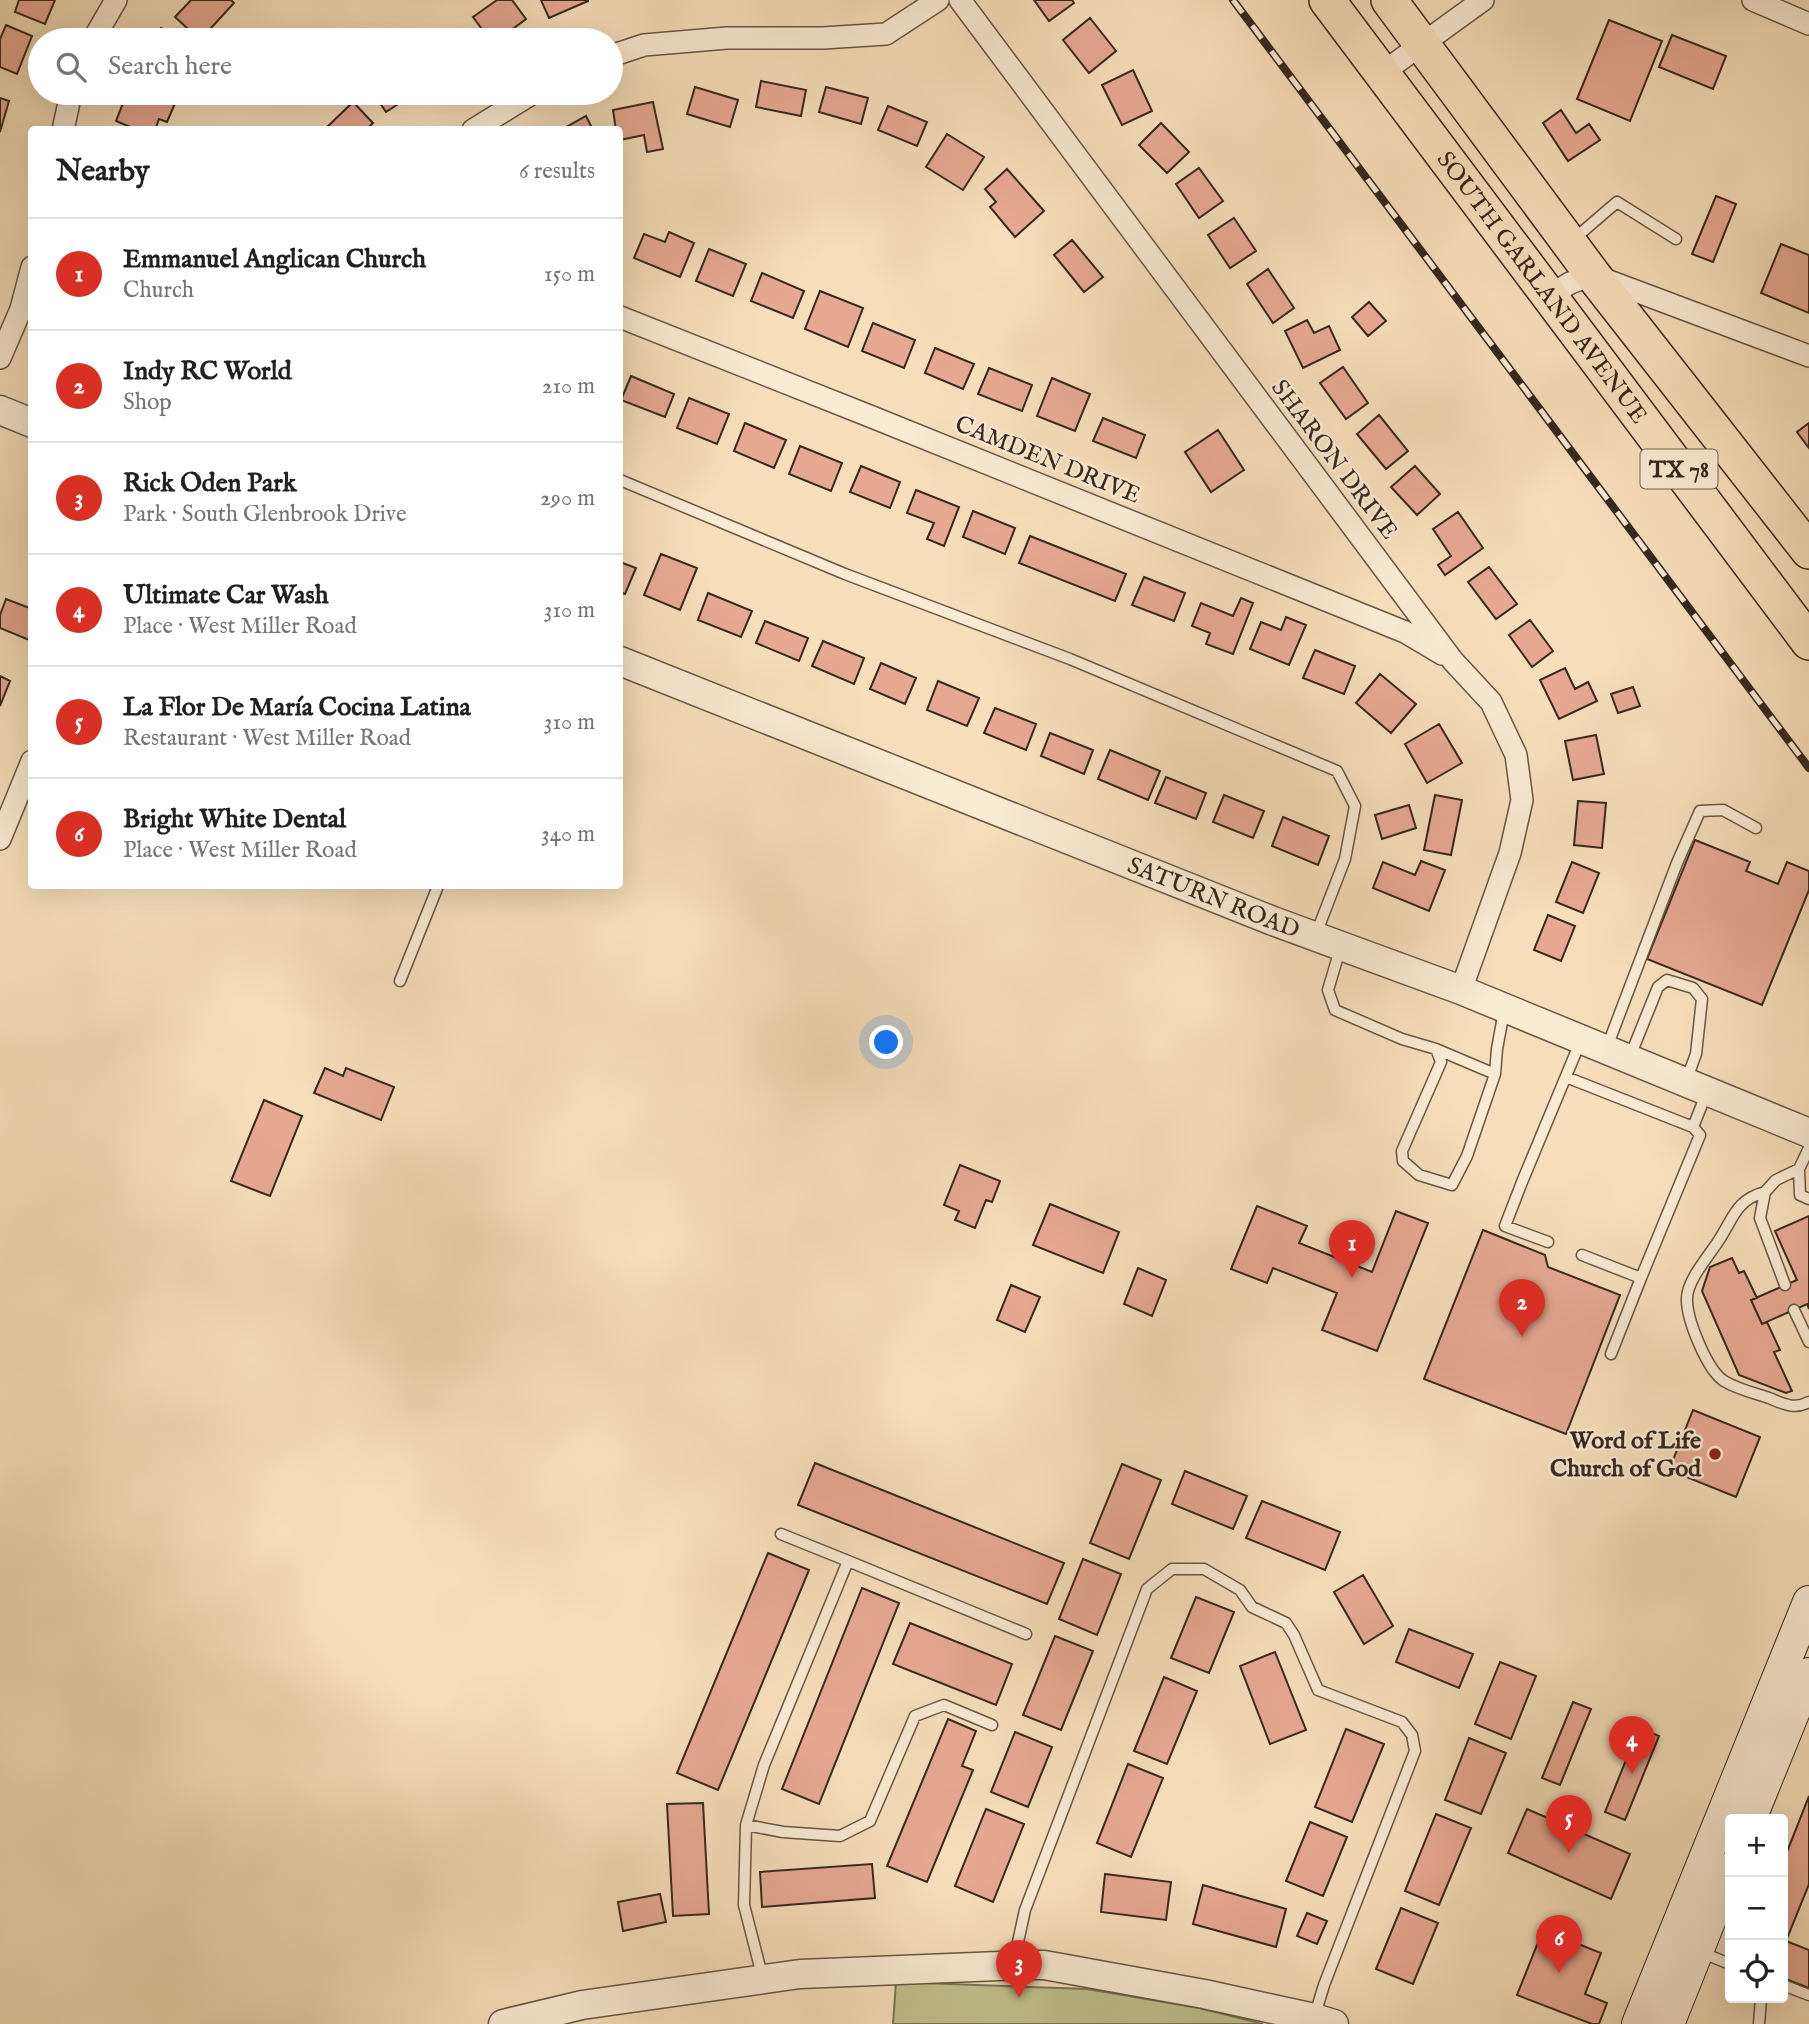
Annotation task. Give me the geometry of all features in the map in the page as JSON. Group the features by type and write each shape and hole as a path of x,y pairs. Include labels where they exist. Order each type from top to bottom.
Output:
{"main road":[{"name":"SOUTH GARLAND AVENUE","path":"1327,0 1809,642"},
{"name":"SOUTH GARLAND AVENUE","path":"1389,0 1593,275 1809,551"},
{"path":"1638,2024 1809,1602"},
{"path":"1752,1814 1809,1674"},
{"path":"1668,2024 1727,1877"}],"street":[{"path":"100,28 116,0"},
{"path":"623,52 644,45 727,38 823,38 886,34 938,0"},
{"name":"SHARON DRIVE","path":"960,0 1452,661 1491,702 1516,755 1522,800 1510,853 1461,990"},
{"path":"1382,73 1483,0"},
{"path":"1753,0 1809,24"},
{"path":"64,126 68,105"},
{"path":"479,126 514,105"},
{"path":"1549,296 1570,283 1593,275 1809,356"},
{"path":"0,358 21,309 28,282"},
{"name":"CAMDEN DRIVE","path":"623,318 1405,632 1452,661"},
{"path":"0,410 28,422"},
{"name":"SATURN ROAD","path":"623,662 1102,853 1461,990 1809,1133"},
{"path":"0,839 28,771"},
{"path":"503,2024 582,2005 825,1972 1026,1965 1044,1965 1205,1994 1324,2021"}],"lane":[{"path":"1569,243 1617,202 1676,239"},
{"path":"623,481 845,574 1070,659 1337,771 1355,806 1328,941 1328,990 1335,1010 1402,1039 1436,1049 1495,1073"},
{"path":"1605,1049 1700,811 1723,810 1756,828"},
{"path":"400,981 437,889"},
{"path":"1548,1242 1506,1226 1566,1077 1605,1049 1667,980 1693,988 1702,999 1696,1054 1693,1127"},
{"path":"1436,1049 1441,1062 1402,1151 1403,1161 1419,1175 1452,1185 1467,1156 1495,1073 1505,1008"},
{"path":"1566,1077 1693,1127 1700,1135 1611,1354"},
{"path":"1809,1148 1800,1169 1800,1195 1809,1199"},
{"path":"1800,1169 1776,1180 1765,1192 1751,1196 1739,1208 1698,1269 1686,1298 1691,1324 1707,1362 1722,1380 1782,1403 1800,1407 1809,1402"},
{"path":"1765,1192 1760,1218 1785,1285"},
{"path":"1582,1255 1641,1278"},
{"path":"1794,1310 1809,1342"},
{"path":"781,1534 1026,1634"},
{"path":"763,1979 744,1905 746,1825 764,1765 848,1562"},
{"path":"1026,1965 1018,1942 1025,1910 1147,1589 1172,1569 1204,1569 1240,1590 1252,1607 1286,1623 1318,1690 1402,1722 1412,1735 1415,1751 1324,1985 1324,2021"},
{"path":"746,1825 783,1832 840,1836 870,1821 915,1716 944,1705 992,1725"},
{"path":"1697,1951 1725,1962"},
{"path":"1788,1987 1809,1995"},
{"path":"1759,2024 1761,2003"}],"green space":[{"path":"896,1982 1087,1989 1199,2008 1263,2024 893,2024"}],"building":[{"path":"19,0 55,0 45,24 15,12"},
{"path":"191,0 231,0 234,3 211,28 187,28 175,17"},
{"path":"497,0 512,0 526,19 514,28 481,28 473,17"},
{"path":"541,0 588,0 588,1 549,18"},
{"path":"1034,0 1072,0 1074,3 1049,21"},
{"path":"1090,18 1116,51 1089,73 1063,40"},
{"path":"1609,20 1662,41 1630,121 1577,99"},
{"path":"6,25 28,34 28,46 17,74 0,67 0,39"},
{"path":"1672,35 1726,56 1713,89 1659,67"},
{"path":"1133,70 1152,111 1122,125 1102,85"},
{"path":"761,81 806,90 801,116 756,107"},
{"path":"695,87 738,100 730,127 687,114"},
{"path":"826,87 868,98 861,124 819,112"},
{"path":"0,98 9,101 0,132"},
{"path":"653,102 663,149 647,152 644,135 623,139 623,126 615,126 613,110"},
{"path":"122,105 174,105 167,122 159,119 156,126 128,126 116,121"},
{"path":"350,105 356,105 373,123 370,126 328,126"},
{"path":"381,105 397,105 386,112"},
{"path":"888,106 927,122 917,146 878,130"},
{"path":"1561,110 1576,133 1589,124 1600,140 1568,161 1543,123"},
{"path":"586,116 591,126 568,126"},
{"path":"1161,123 1189,152 1167,173 1139,145"},
{"path":"947,134 984,157 963,190 926,167"},
{"path":"1199,168 1223,201 1199,218 1176,184"},
{"path":"1007,169 1044,211 1015,237 990,207 996,202 985,189"},
{"path":"1716,196 1736,204 1713,262 1692,254"},
{"path":"1234,218 1256,251 1230,268 1208,235"},
{"path":"669,232 694,243 680,277 634,258 644,234 665,242"},
{"path":"1072,240 1103,277 1084,292 1054,255"},
{"path":"1781,244 1809,255 1809,313 1761,293"},
{"path":"709,249 746,264 733,296 696,281"},
{"path":"1268,269 1294,308 1273,323 1247,284"},
{"path":"762,273 804,291 793,318 751,301"},
{"path":"820,291 863,308 848,347 805,329"},
{"path":"1369,302 1386,321 1368,336 1352,317"},
{"path":"1307,320 1314,333 1329,326 1340,350 1303,368 1285,331"},
{"path":"873,323 915,340 904,368 862,351"},
{"path":"935,348 974,364 963,389 925,373"},
{"path":"1343,367 1368,403 1346,419 1320,383"},
{"path":"989,368 1032,385 1022,411 978,394"},
{"path":"631,376 674,394 665,417 623,401"},
{"path":"1052,378 1090,394 1075,431 1037,416"},
{"path":"689,398 729,414 717,444 677,428"},
{"path":"1379,415 1408,451 1386,469 1357,434"},
{"path":"1103,418 1145,435 1136,458 1093,441"},
{"path":"745,423 786,440 774,468 734,451"},
{"path":"1809,423 1809,448 1797,432"},
{"path":"1218,430 1244,470 1211,492 1185,452"},
{"path":"800,446 842,463 831,491 789,474"},
{"path":"861,466 900,482 890,508 850,492"},
{"path":"1415,466 1440,494 1417,515 1391,487"},
{"path":"916,490 959,507 944,546 927,539 934,523 907,513"},
{"path":"973,511 1015,528 1005,554 963,537"},
{"path":"1458,512 1483,548 1445,575 1438,565 1451,556 1433,529"},
{"path":"1030,536 1126,574 1115,601 1019,563"},
{"path":"661,554 697,568 680,610 644,595"},
{"path":"623,563 636,568 625,594 623,593"},
{"path":"1489,567 1517,604 1496,619 1468,582"},
{"path":"1144,577 1185,593 1174,621 1132,605"},
{"path":"708,593 752,611 741,637 698,620"},
{"path":"1241,598 1253,603 1233,654 1206,644 1210,633 1192,626 1201,603 1233,616"},
{"path":"6,599 28,607 28,640 0,628 0,615"},
{"path":"1286,617 1306,625 1289,665 1250,649 1261,622 1281,630"},
{"path":"1530,620 1553,651 1532,667 1509,635"},
{"path":"765,621 808,638 799,661 756,643"},
{"path":"823,641 864,658 854,684 812,666"},
{"path":"1315,650 1355,666 1344,694 1303,678"},
{"path":"881,663 916,678 905,704 870,689"},
{"path":"1565,668 1575,689 1588,682 1597,701 1559,719 1540,680"},
{"path":"1380,674 1416,704 1391,733 1356,703"},
{"path":"0,676 10,681 0,706"},
{"path":"938,681 979,698 967,726 927,710"},
{"path":"1633,687 1640,706 1618,713 1611,694"},
{"path":"995,708 1036,724 1026,750 984,733"},
{"path":"1439,724 1462,763 1427,783 1405,744"},
{"path":"1050,733 1093,750 1084,774 1041,756"},
{"path":"1596,735 1604,774 1573,780 1565,741"},
{"path":"1110,750 1160,771 1148,800 1098,779"},
{"path":"1166,777 1206,793 1196,819 1155,803"},
{"path":"1224,795 1264,811 1253,838 1213,822"},
{"path":"1435,795 1462,800 1451,855 1424,850"},
{"path":"1578,801 1606,803 1602,848 1574,845"},
{"path":"1409,805 1416,828 1382,839 1375,815"},
{"path":"1283,817 1329,836 1318,865 1272,846"},
{"path":"1695,840 1750,862 1746,871 1778,884 1787,862 1809,871 1809,890 1762,1005 1647,959"},
{"path":"1421,861 1445,870 1429,911 1373,888 1383,862 1415,875"},
{"path":"1572,862 1599,873 1583,913 1556,902"},
{"path":"1548,915 1575,926 1561,961 1534,950"},
{"path":"325,1068 343,1076 346,1068 394,1087 381,1120 314,1093"},
{"path":"264,1100 302,1116 270,1196 231,1181"},
{"path":"960,1165 1000,1181 992,1202 986,1200 975,1228 955,1220 959,1211 944,1205"},
{"path":"1050,1204 1119,1232 1103,1273 1033,1245"},
{"path":"1257,1206 1307,1226 1299,1243 1372,1272 1396,1211 1428,1223 1377,1351 1322,1330 1337,1293 1273,1268 1267,1283 1231,1269"},
{"path":"1809,1216 1809,1309 1807,1304 1762,1324 1751,1300 1797,1280 1775,1231"},
{"path":"1483,1230 1545,1255 1548,1267 1620,1295 1566,1434 1424,1379"},
{"path":"1732,1258 1739,1273 1744,1271 1757,1298 1751,1300 1762,1324 1767,1322 1780,1350 1774,1352 1792,1391 1786,1393 1739,1375 1702,1291 1710,1267"},
{"path":"1138,1268 1166,1280 1152,1316 1124,1304"},
{"path":"1011,1285 1040,1297 1025,1332 997,1320"},
{"name":"Word of Life Church of God","path":"1693,1410 1760,1437 1736,1497 1669,1470"},
{"path":"815,1463 1064,1563 1047,1604 798,1505"},
{"path":"1122,1464 1161,1480 1129,1559 1090,1543"},
{"path":"1185,1471 1247,1496 1233,1529 1172,1504"},
{"path":"1262,1501 1340,1532 1325,1570 1246,1538"},
{"path":"768,1553 809,1570 718,1790 677,1773"},
{"path":"1083,1559 1121,1574 1097,1635 1059,1619"},
{"path":"1363,1575 1393,1626 1364,1644 1334,1592"},
{"path":"862,1588 899,1603 819,1804 782,1789"},
{"path":"1196,1597 1234,1612 1209,1673 1171,1658"},
{"path":"910,1623 1012,1664 996,1705 893,1664"},
{"path":"1409,1629 1473,1654 1459,1688 1396,1662"},
{"path":"1055,1636 1093,1651 1061,1730 1023,1715"},
{"path":"1275,1652 1306,1730 1270,1744 1240,1666"},
{"path":"1500,1662 1536,1676 1511,1739 1475,1724"},
{"path":"1164,1677 1197,1691 1167,1764 1134,1751"},
{"path":"1573,1702 1591,1709 1560,1785 1542,1778"},
{"path":"948,1719 976,1731 962,1766 973,1770 927,1882 887,1866"},
{"path":"1639,1728 1659,1736 1625,1820 1605,1812"},
{"path":"1346,1729 1384,1744 1352,1822 1315,1807"},
{"path":"1015,1732 1052,1747 1028,1807 991,1792"},
{"path":"1469,1738 1506,1753 1481,1814 1445,1800"},
{"path":"1128,1764 1163,1778 1131,1857 1097,1843"},
{"path":"1809,1796 1809,1884 1788,1936 1788,1877 1788,1849"},
{"path":"703,1803 709,1914 673,1916 667,1804"},
{"path":"986,1809 1024,1824 993,1902 955,1886"},
{"path":"1527,1809 1630,1854 1611,1899 1508,1853"},
{"path":"1436,1814 1471,1828 1439,1905 1405,1891"},
{"path":"1310,1822 1347,1837 1323,1896 1286,1881"},
{"path":"872,1864 875,1898 762,1907 760,1872"},
{"path":"1105,1874 1171,1882 1166,1920 1101,1912"},
{"path":"1203,1885 1286,1909 1276,1947 1193,1924"},
{"path":"660,1894 666,1922 623,1931 618,1902"},
{"path":"1401,1908 1438,1923 1413,1984 1376,1969"},
{"path":"1307,1913 1327,1921 1317,1944 1297,1936"},
{"path":"1543,1930 1601,1953 1585,1994 1607,2003 1599,2024 1592,2024 1517,1995"},
{"path":"1788,1942 1809,1950 1809,1988 1788,1980"}],"railway":[{"path":"1233,0 1809,768"}],"place":[{"name":"Emmanuel Anglican Church","path":"1352,1278"},
{"name":"Indy RC World","path":"1522,1337"},
{"name":"Word of Life Church of God","path":"1715,1454"},
{"name":"Ultimate Car Wash","path":"1632,1774"},
{"name":"La Flor De María Cocina Latina","path":"1569,1853"},
{"name":"Bright White Dental","path":"1559,1973"},
{"name":"Rick Oden Park","path":"1019,1998"}]}
